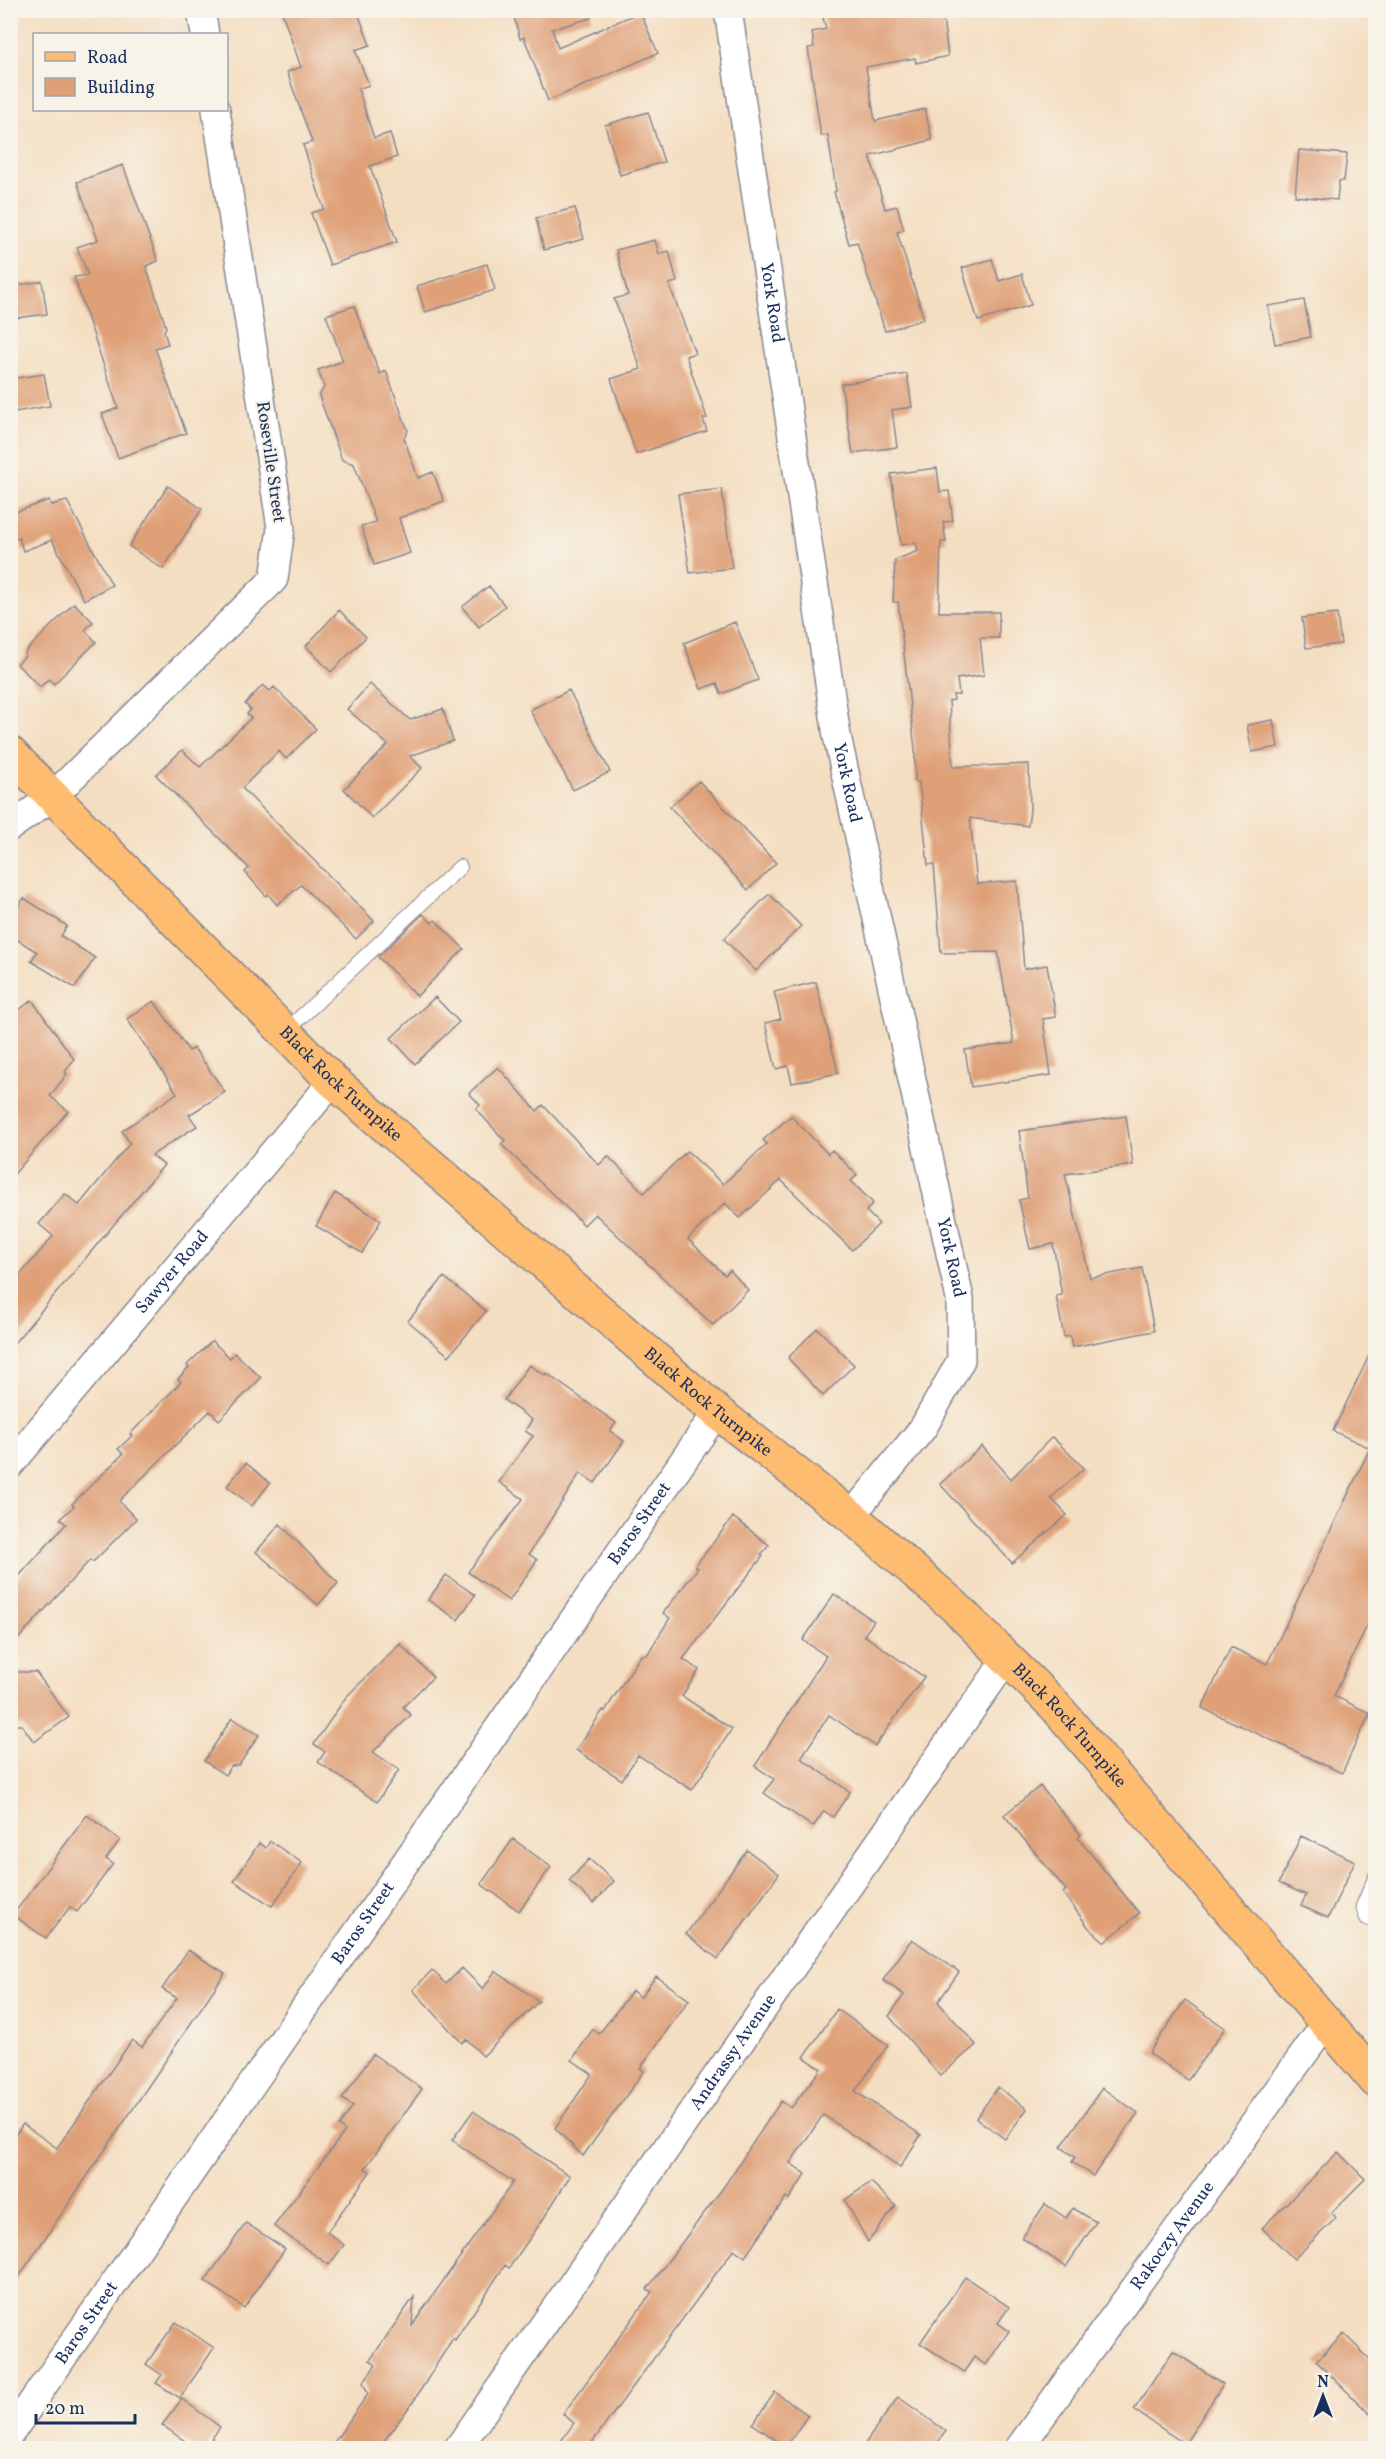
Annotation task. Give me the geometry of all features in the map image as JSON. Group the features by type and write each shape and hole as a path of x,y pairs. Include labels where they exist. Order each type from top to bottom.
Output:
{"main road":[{"name":"Black Rock Turnpike","path":"10,753 333,1081 717,1412 851,1516 953,1605 1008,1657 1055,1706 1376,2081"}],"street":[{"path":"201,10 205,33"},
{"name":"York Road","path":"728,10 837,736 960,1299 961,1360 922,1428 851,1516"},
{"name":"Roseville Street","path":"10,827 53,796 274,579 280,528 216,111"},
{"name":"Sawyer Road","path":"10,1464 333,1081"},
{"name":"Baros Street","path":"10,2434 717,1412"},
{"name":"Andrassy Avenue","path":"458,2448 1008,1657"},
{"name":"Rakoczy Avenue","path":"1019,2448 1327,2022"}],"lane":[{"path":"285,1032 460,867"},
{"path":"1376,1876 1363,1906 1367,1918 1376,1921"}],"building":[{"path":"281,10 357,10 370,45 355,50 369,85 358,89 374,138 390,133 397,157 370,166 397,242 330,265 311,213 324,209 303,145 312,142 287,72 301,67"},
{"path":"512,10 590,10 591,18 552,29 558,48 640,12 658,53 548,101 524,37 520,39"},
{"path":"821,10 942,10 948,56 916,63 915,58 866,67 875,121 925,109 932,140 870,156 885,209 897,206 904,230 897,232 924,319 885,331 857,242 849,244 834,192 836,191 828,135 821,136 808,48 814,47 812,32 826,29"},
{"path":"648,112 664,162 620,175 605,125"},
{"path":"1299,150 1347,154 1344,181 1339,181 1337,200 1295,196"},
{"path":"123,165 158,261 146,266 166,327 164,332 168,344 155,348 186,433 118,458 102,414 118,408 74,277 88,275 77,247 98,240 77,182"},
{"path":"575,208 584,239 544,250 536,218"},
{"path":"655,240 659,254 669,251 677,282 669,284 695,353 686,356 707,418 703,419 707,431 636,454 611,379 641,369 614,299 628,295 616,250"},
{"path":"992,259 999,281 1022,274 1031,305 978,321 962,268"},
{"path":"487,264 495,290 425,312 417,286"},
{"path":"42,281 47,314 16,318 12,286"},
{"path":"1304,300 1311,337 1275,344 1268,306"},
{"path":"354,306 380,374 386,371 408,431 404,438 418,478 433,472 444,501 399,518 410,553 374,565 361,526 376,522 354,464 342,460 319,396 324,387 318,370 343,361 326,315"},
{"path":"44,374 50,406 15,412 10,379"},
{"path":"907,374 912,407 892,410 897,447 853,453 841,384"},
{"path":"937,468 940,492 949,491 953,521 943,522 946,542 941,542 939,612 999,612 999,638 980,638 984,675 957,679 959,695 953,695 954,700 949,701 953,767 1029,764 1028,826 970,818 977,884 1017,881 1024,969 1047,965 1056,1017 1043,1019 1051,1075 971,1087 965,1050 1014,1043 998,952 941,953 934,864 928,865 919,782 915,782 915,749 898,602 893,602 895,560 918,551 916,543 901,545 891,474"},
{"path":"168,486 202,509 163,569 129,546"},
{"path":"722,489 732,568 690,573 678,494"},
{"path":"49,500 51,505 67,501 112,585 84,600 52,540 23,551 19,538 10,541 10,514"},
{"path":"489,586 505,606 479,627 462,607"},
{"path":"74,603 93,622 85,630 96,642 54,684 49,679 40,687 17,664 25,656 26,651"},
{"path":"339,610 366,637 331,672 306,646"},
{"path":"1337,614 1341,644 1306,648 1302,618"},
{"path":"735,622 758,680 721,694 717,683 701,689 684,643"},
{"path":"370,684 410,720 443,709 453,741 410,756 422,768 372,818 344,789 388,745 347,709"},
{"path":"263,685 270,691 274,687 316,729 286,759 279,751 242,788 374,921 356,939 301,885 277,905 268,894 266,896 245,872 249,868 156,775 182,750 200,767 251,718 247,714 251,710 245,704"},
{"path":"569,690 610,772 573,790 530,710"},
{"path":"1273,720 1278,747 1252,752 1247,725"},
{"path":"699,781 776,863 748,890 670,807"},
{"path":"769,894 801,926 756,971 724,939"},
{"path":"24,898 67,926 61,936 95,958 75,988 31,961 37,952 10,935 10,919"},
{"path":"423,914 432,923 435,920 464,949 417,996 378,957"},
{"path":"816,982 838,1073 792,1083 788,1066 776,1069 765,1023 781,1019 774,992"},
{"path":"435,997 459,1022 415,1064 391,1038"},
{"path":"32,1000 74,1059 65,1072 67,1074 50,1096 68,1111 10,1179 10,1017"},
{"path":"154,1001 189,1051 194,1048 225,1092 189,1115 197,1126 152,1155 164,1165 10,1348 10,1287 53,1236 39,1224 65,1194 79,1205 130,1143 122,1131 177,1093 127,1019"},
{"path":"498,1067 537,1111 543,1105 599,1165 608,1156 644,1193 687,1151 723,1184 767,1144 763,1140 791,1116 828,1154 832,1150 857,1175 851,1181 873,1203 866,1211 879,1224 852,1250 781,1180 740,1218 725,1203 688,1239 725,1275 730,1270 748,1290 713,1325 595,1214 584,1225 501,1144 505,1141 476,1109 480,1105 469,1093"},
{"path":"1126,1116 1133,1165 1065,1174 1090,1278 1142,1268 1154,1331 1072,1347 1070,1336 1064,1337 1056,1296 1062,1295 1053,1244 1030,1249 1019,1200 1028,1198 1019,1131"},
{"path":"335,1193 381,1220 362,1253 316,1226"},
{"path":"444,1277 486,1311 449,1356 408,1321"},
{"path":"817,1328 854,1365 823,1396 788,1358"},
{"path":"212,1341 230,1358 235,1353 261,1378 219,1420 210,1411 119,1501 136,1519 93,1562 90,1560 10,1648 10,1586 66,1524 60,1519 74,1506 72,1504 123,1454 118,1449 181,1382 178,1379 189,1367 187,1365"},
{"path":"1376,1341 1376,1607 1334,1696 1370,1713 1342,1773 1202,1708 1231,1647 1267,1664 1370,1448 1333,1431"},
{"path":"529,1365 545,1375 546,1373 616,1423 610,1431 624,1441 595,1483 580,1473 529,1554 537,1560 509,1601 468,1572 523,1499 499,1482 533,1436 525,1431 532,1420 504,1400"},
{"path":"1052,1437 1084,1468 1051,1498 1067,1515 1012,1563 940,1484 982,1446 1011,1479"},
{"path":"246,1463 270,1483 252,1506 227,1486"},
{"path":"733,1517 769,1545 761,1555 763,1556 683,1659 699,1670 682,1696 732,1729 692,1790 638,1755 622,1780 576,1750 603,1710 605,1711 641,1655 647,1655 670,1618 663,1613 698,1568 695,1566"},
{"path":"280,1524 338,1583 318,1605 256,1552"},
{"path":"446,1575 475,1595 458,1620 428,1600"},
{"path":"834,1594 874,1621 864,1635 924,1677 875,1746 829,1715 801,1758 850,1792 833,1817 824,1811 813,1827 764,1793 774,1779 755,1766 826,1656 803,1640"},
{"path":"400,1644 433,1677 403,1707 411,1715 373,1752 399,1770 377,1802 318,1762 325,1752 314,1744 346,1697"},
{"path":"10,1672 36,1672 69,1717 34,1742 22,1725 17,1725 10,1716"},
{"path":"232,1718 259,1735 239,1765 231,1766 225,1775 204,1761"},
{"path":"1040,1786 1081,1835 1078,1838 1139,1913 1105,1942 1089,1928 1063,1893 1066,1890 1004,1815"},
{"path":"87,1815 120,1840 106,1859 113,1864 77,1912 70,1907 46,1938 13,1915"},
{"path":"1301,1836 1355,1861 1328,1918 1301,1906 1306,1895 1279,1883"},
{"path":"513,1839 551,1867 519,1911 481,1884"},
{"path":"270,1841 302,1863 272,1906 234,1881 259,1843 266,1848"},
{"path":"747,1850 779,1874 718,1959 686,1934"},
{"path":"589,1859 614,1881 594,1903 569,1881"},
{"path":"912,1939 959,1972 938,2002 976,2045 940,2076 889,2016 904,1995 883,1980"},
{"path":"188,1950 225,1973 10,2290 10,2142 23,2124 57,2148 132,2040 142,2047 177,1998 162,1989"},
{"path":"462,1968 483,1989 495,1971 539,2001 483,2056 466,2039 462,2043 413,1990 432,1970 446,1984"},
{"path":"656,1976 689,2000 640,2068 644,2071 583,2156 555,2128 592,2074 572,2060 593,2029 599,2034 632,1991 641,1997"},
{"path":"1185,2000 1225,2028 1188,2080 1149,2053"},
{"path":"837,2009 888,2045 855,2091 921,2135 900,2167 823,2115 790,2163 806,2174 789,2199 786,2197 745,2257 734,2249 588,2448 556,2448 574,2423 563,2414 652,2292 647,2289 723,2188 781,2101 791,2108 821,2069 804,2057"},
{"path":"373,2054 422,2089 365,2168 370,2172 327,2232 344,2245 329,2265 274,2226 345,2131 339,2126 353,2106 342,2099"},
{"path":"998,2087 1027,2109 1005,2139 976,2118"},
{"path":"1102,2088 1138,2113 1093,2176 1072,2162 1075,2157 1061,2147"},
{"path":"473,2111 570,2176 509,2268 505,2265 455,2340 453,2338 415,2399 379,2448 330,2448 368,2394 363,2382 376,2365 370,2360 414,2297 412,2325 513,2182 452,2140"},
{"path":"1338,2152 1365,2179 1331,2213 1336,2218 1294,2259 1262,2228"},
{"path":"871,2182 896,2206 868,2242 845,2200"},
{"path":"1045,2204 1066,2218 1073,2208 1096,2222 1066,2267 1022,2238"},
{"path":"246,2223 285,2249 244,2308 205,2281"},
{"path":"965,2277 1009,2307 998,2323 1009,2331 986,2365 974,2357 964,2372 920,2343"},
{"path":"176,2322 214,2348 180,2398 156,2383 162,2375 146,2364"},
{"path":"1344,2334 1376,2365 1376,2420 1316,2361"},
{"path":"1173,2351 1223,2384 1185,2444 1134,2410"},
{"path":"775,2392 808,2415 786,2447 753,2424"},
{"path":"898,2397 946,2431 934,2448 862,2448"},
{"path":"182,2399 220,2427 205,2448 195,2448 162,2425"}]}
